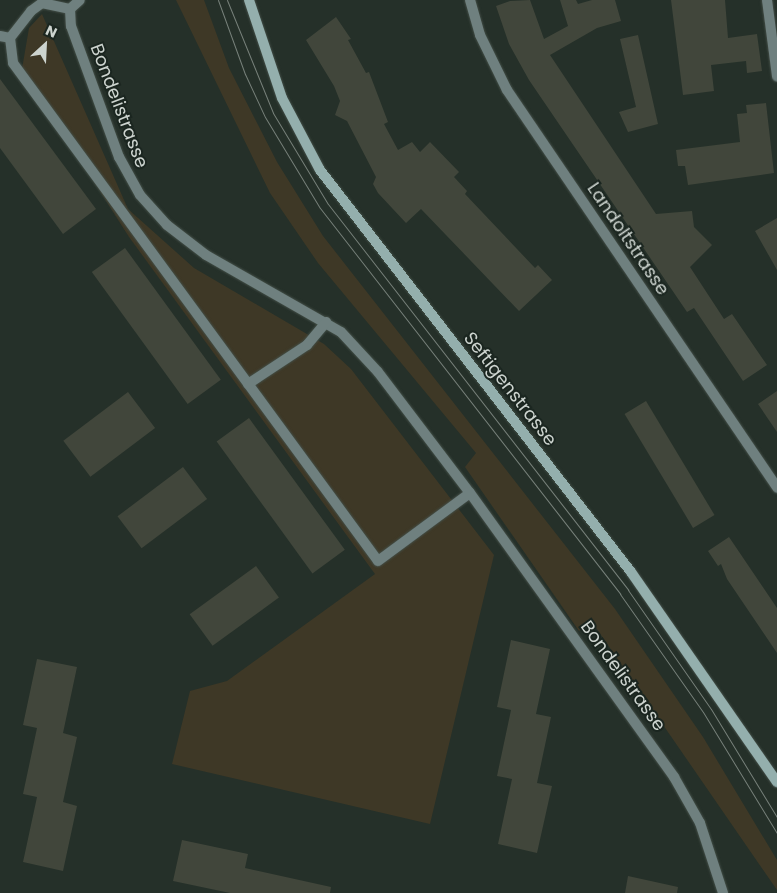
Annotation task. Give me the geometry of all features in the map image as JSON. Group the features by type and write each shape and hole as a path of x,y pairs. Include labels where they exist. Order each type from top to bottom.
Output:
{"main road":[{"name":"Seftigenstrasse","path":"249,0 282,98 320,170 631,572 777,782"}],"street":[{"path":"80,0 70,9 48,2 37,5 5,37 13,63 378,561 470,493"},
{"name":"Landoltstrasse","path":"470,0 480,35 507,90 777,488"},
{"path":"767,0 777,76"},
{"name":"Bondelistrasse","path":"70,9 71,26 119,157 151,210 206,255 341,332 378,372 470,493 674,777 700,823 723,893"},
{"path":"248,384 307,345 326,322"}],"shaded area":[{"path":"176,0 204,0 229,68 277,162 323,236 615,609 703,737 777,860 777,890 592,622 579,631 465,467 476,453 318,263 270,193"},
{"path":"42,14 128,209 194,268 324,344 351,369 494,555 430,824 172,764 190,691 227,681 375,574 129,237 22,69 29,28"}],"building":[{"path":"530,0 544,39 568,26 560,0 576,0 578,4 592,0 615,0 621,21 597,28 550,55 656,214 692,211 694,227 712,245 690,267 724,319 732,314 767,365 743,381 694,308 687,312 529,80 509,44 496,6 510,1"},
{"path":"671,0 725,0 728,38 757,34 762,71 747,73 746,61 711,65 714,91 683,95"},
{"path":"336,17 351,39 348,40 366,73 369,72 388,122 384,124 398,150 412,142 420,152 430,142 459,172 454,177 467,191 465,194 535,268 538,265 552,280 519,311 421,209 406,223 378,193 373,184 376,177 347,121 335,115 340,101 334,86 306,40"},
{"path":"638,35 658,124 628,132 619,112 636,107 620,39"},
{"path":"0,79 96,209 63,234 0,148"},
{"path":"766,103 774,173 688,185 685,166 678,166 676,150 740,142 737,114 747,113 746,105"},
{"path":"777,218 777,270 755,231"},
{"path":"125,248 221,380 188,404 92,272"},
{"path":"777,391 777,432 758,404"},
{"path":"128,392 155,428 90,477 63,441"},
{"path":"646,401 715,515 693,528 625,414"},
{"path":"249,418 345,550 312,573 217,442"},
{"path":"183,467 207,499 142,548 118,516"},
{"path":"729,537 777,608 777,653 727,579 721,564 718,566 708,551"},
{"path":"256,566 279,598 213,646 190,614"},
{"path":"511,640 550,649 536,714 551,717 537,783 552,786 537,853 498,844 512,779 497,776 511,710 497,707"},
{"path":"37,659 77,667 63,733 77,737 63,802 77,806 63,871 23,862 37,797 23,794 37,728 23,725"},
{"path":"182,840 248,854 245,868 331,887 330,893 230,893 173,881"},
{"path":"628,876 678,887 677,893 625,893"}],"tram line":[{"path":"218,0 245,74 265,117 320,208 620,594 703,712 777,833"},
{"path":"227,0 273,113 328,204 628,590 711,709 777,817"}]}
